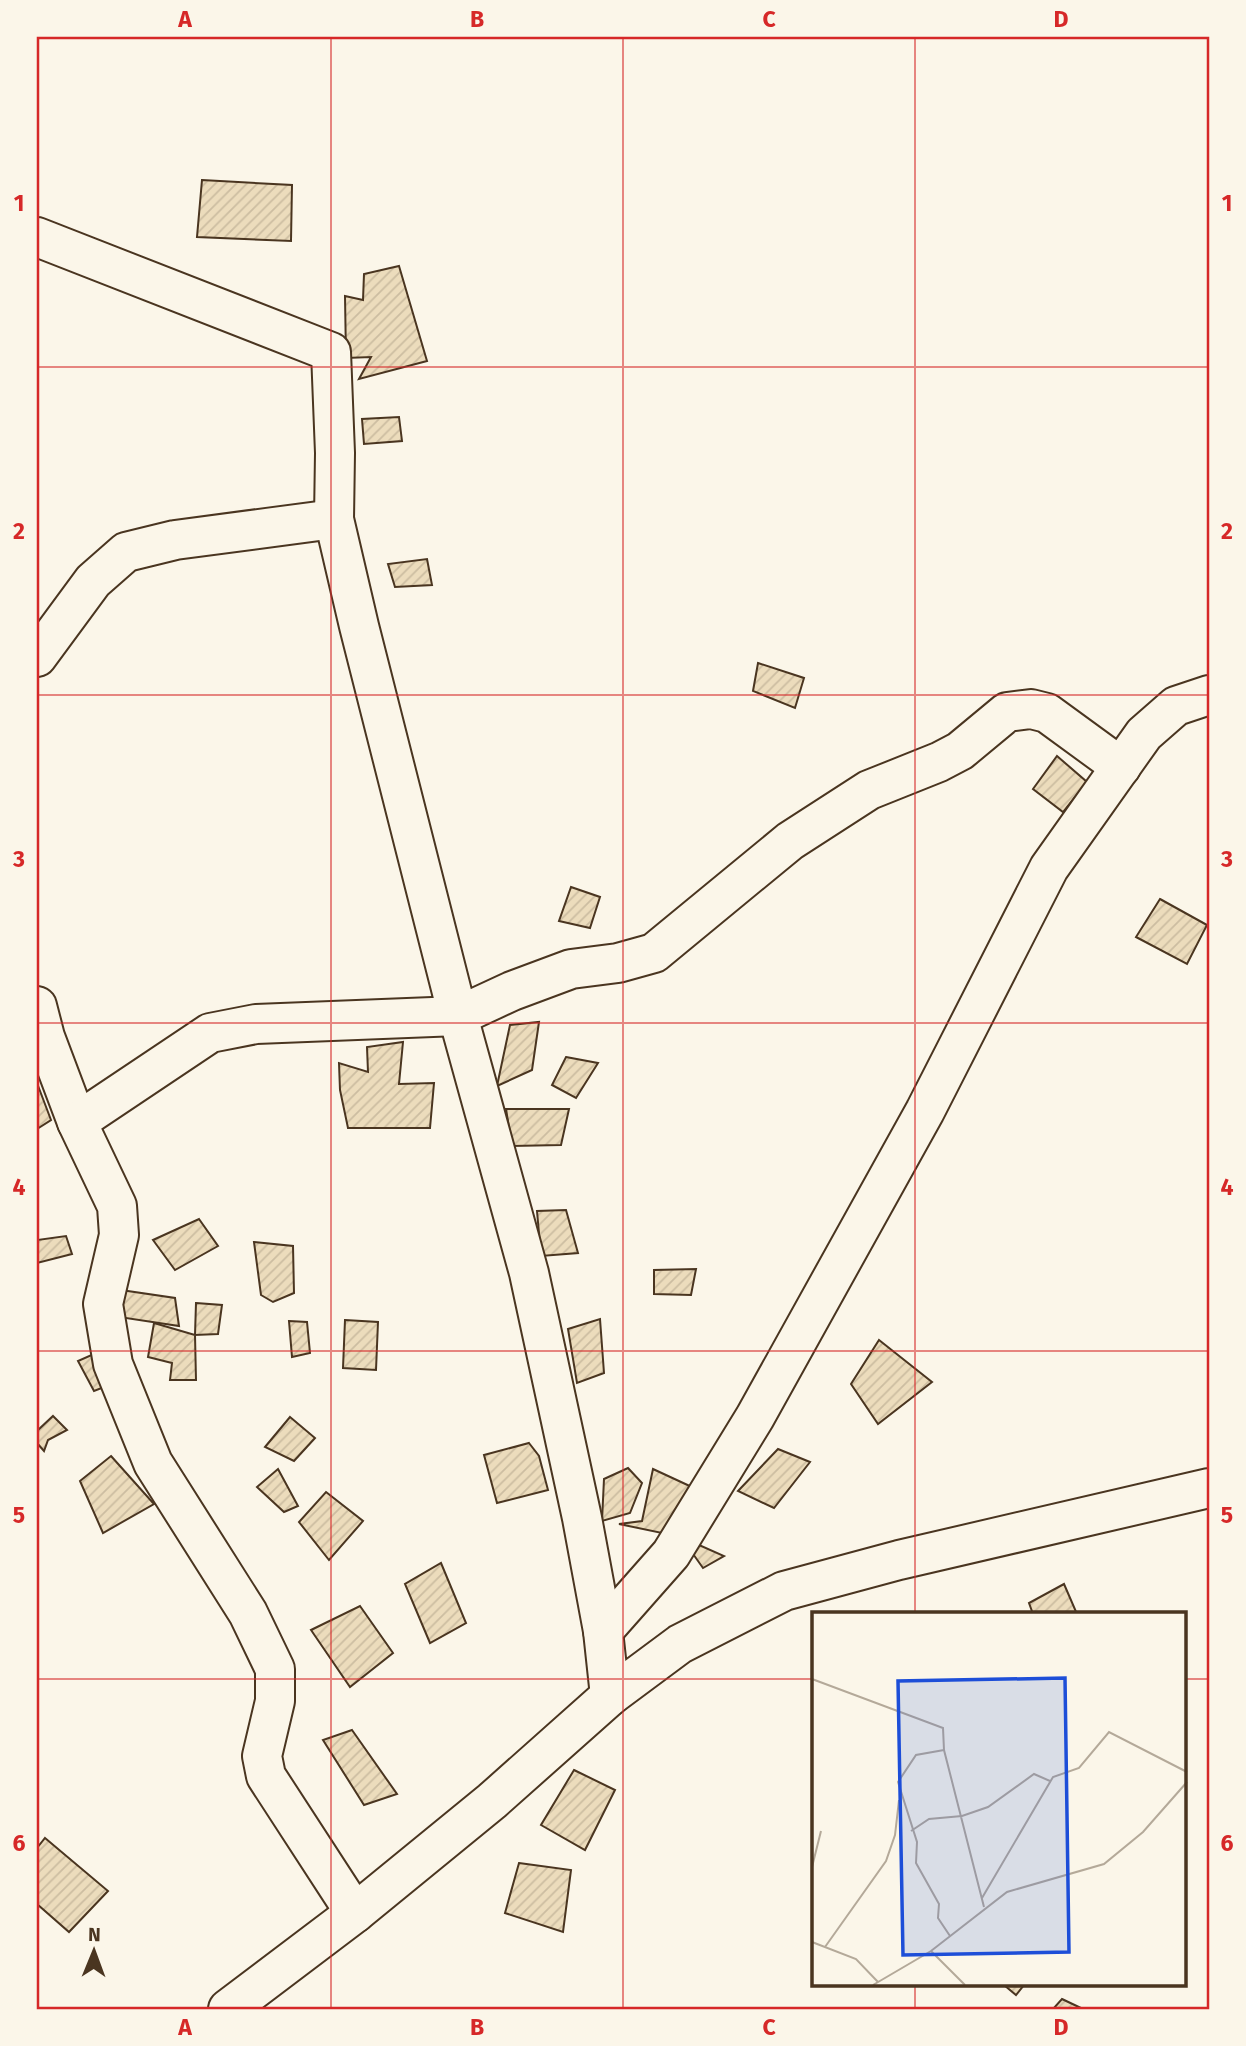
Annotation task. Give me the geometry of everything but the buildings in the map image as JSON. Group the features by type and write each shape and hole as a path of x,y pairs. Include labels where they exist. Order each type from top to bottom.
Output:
{"street":[{"path":"37,237 331,352 335,453 334,519 458,1016 529,1273 579,1504 603,1631 610,1696"},
{"path":"37,657 93,581 126,552 175,540 334,519"},
{"path":"603,1631 671,1554 755,1417 925,1111 1049,868 1144,734 1176,706 1209,695"},
{"path":"78,1122 210,1033 256,1024 458,1016 512,991 571,969 618,963 654,953 790,841 869,790 960,751 1007,712 1031,709 1047,713 1121,767"},
{"path":"37,1006 78,1122 117,1206 119,1235 103,1304 113,1364 153,1463 248,1613 275,1669 275,1701 262,1756 266,1776 355,1913"},
{"path":"228,2009 355,1913 492,1801 610,1696 680,1644 784,1591 899,1560 1209,1488"}]}
